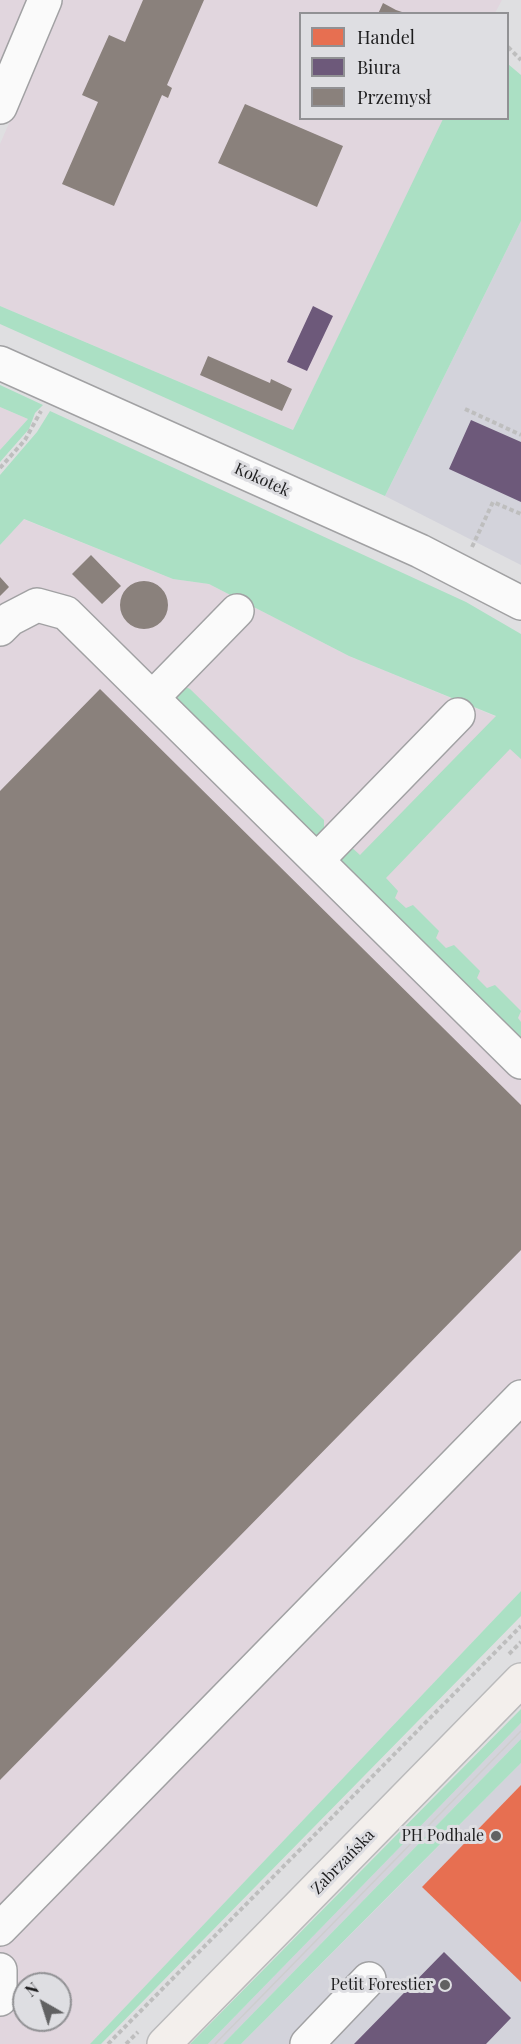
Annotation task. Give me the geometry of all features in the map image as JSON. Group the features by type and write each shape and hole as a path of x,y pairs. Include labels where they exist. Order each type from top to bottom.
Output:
{"main road":[{"name":"Zabrzańska","path":"164,2044 521,1680"}],"street":[{"path":"0,107 45,0"},
{"name":"Kokotek","path":"0,363 420,550 521,603"},
{"path":"0,629 10,619 37,604 66,614 521,1062"},
{"path":"152,698 237,611"},
{"path":"317,860 458,715"},
{"path":"0,1929 521,1397"},
{"path":"0,1970 0,1999"},
{"path":"307,2044 369,1979"}],"path":[{"path":"509,49 521,60"},
{"path":"0,468 25,440 36,424 38,413 62,391"},
{"path":"465,409 521,435"},
{"path":"470,550 493,502 521,514"},
{"path":"108,2044 521,1626"}],"shaded area":[{"path":"0,0 26,0 0,62"},
{"path":"62,0 502,0 496,12 299,12 299,120 445,120 293,430 0,306 0,144"},
{"path":"521,221 521,565 385,496"},
{"path":"0,407 28,419 0,450"},
{"path":"23,519 173,579 209,584 349,656 521,727 521,1591 90,2044 0,2044 0,545"},
{"path":"521,1723 521,1739 223,2044 208,2044"},
{"path":"521,1763 521,2044 241,2044 398,1887"}],"green space":[{"path":"509,65 521,75 521,221 385,496 0,324 0,306 293,430 443,120 509,120"},
{"path":"0,385 43,405 35,413 29,429 0,462 0,450 28,419 0,407"},
{"path":"50,411 466,602 521,634 521,759 510,749 386,878 398,891 395,898 406,908 413,905 439,931 436,938 446,948 454,945 480,971 477,978 487,988 495,985 521,1011 518,1018 521,1022 521,1043 343,866 341,861 341,854 349,845 360,855 496,716 349,656 209,584 173,579 24,519 0,545 0,475 37,432"},
{"path":"184,686 190,689 324,820 324,832 321,835 315,837 173,698"},
{"path":"521,1591 521,1616 101,2044 90,2044"},
{"path":"521,1709 521,1723 208,2044 190,2044"},
{"path":"521,1739 521,1763 241,2044 223,2044"}],"building: Handel":[{"name":"PH Podhale","path":"521,1785 521,1982 422,1887"}],"building: Biura":[{"path":"313,306 333,316 307,371 287,362"},
{"path":"471,420 521,442 521,502 449,469"},
{"name":"Petit Forestier","path":"444,1952 511,2018 486,2044 354,2044"}],"building: Przemysł":[{"path":"143,0 204,0 167,85 172,88 168,98 162,95 114,206 62,184 98,102 82,95 109,35 125,42"},
{"path":"383,3 402,12 379,12"},
{"path":"245,104 343,146 317,207 218,163"},
{"path":"208,356 270,383 271,379 292,389 282,411 200,375"},
{"path":"91,555 121,586 102,604 72,574"},
{"path":"0,577 9,587 0,596"},
{"path":"144,581 161,588 168,605 161,622 144,629 127,622 120,605 127,588"},
{"path":"100,689 521,1105 521,1250 0,1780 0,791"}],"tram line":[{"path":"215,2044 521,1731"}],"place":[{"name":"PH Podhale","path":"496,1836"},
{"name":"Petit Forestier","path":"445,1985"}]}
